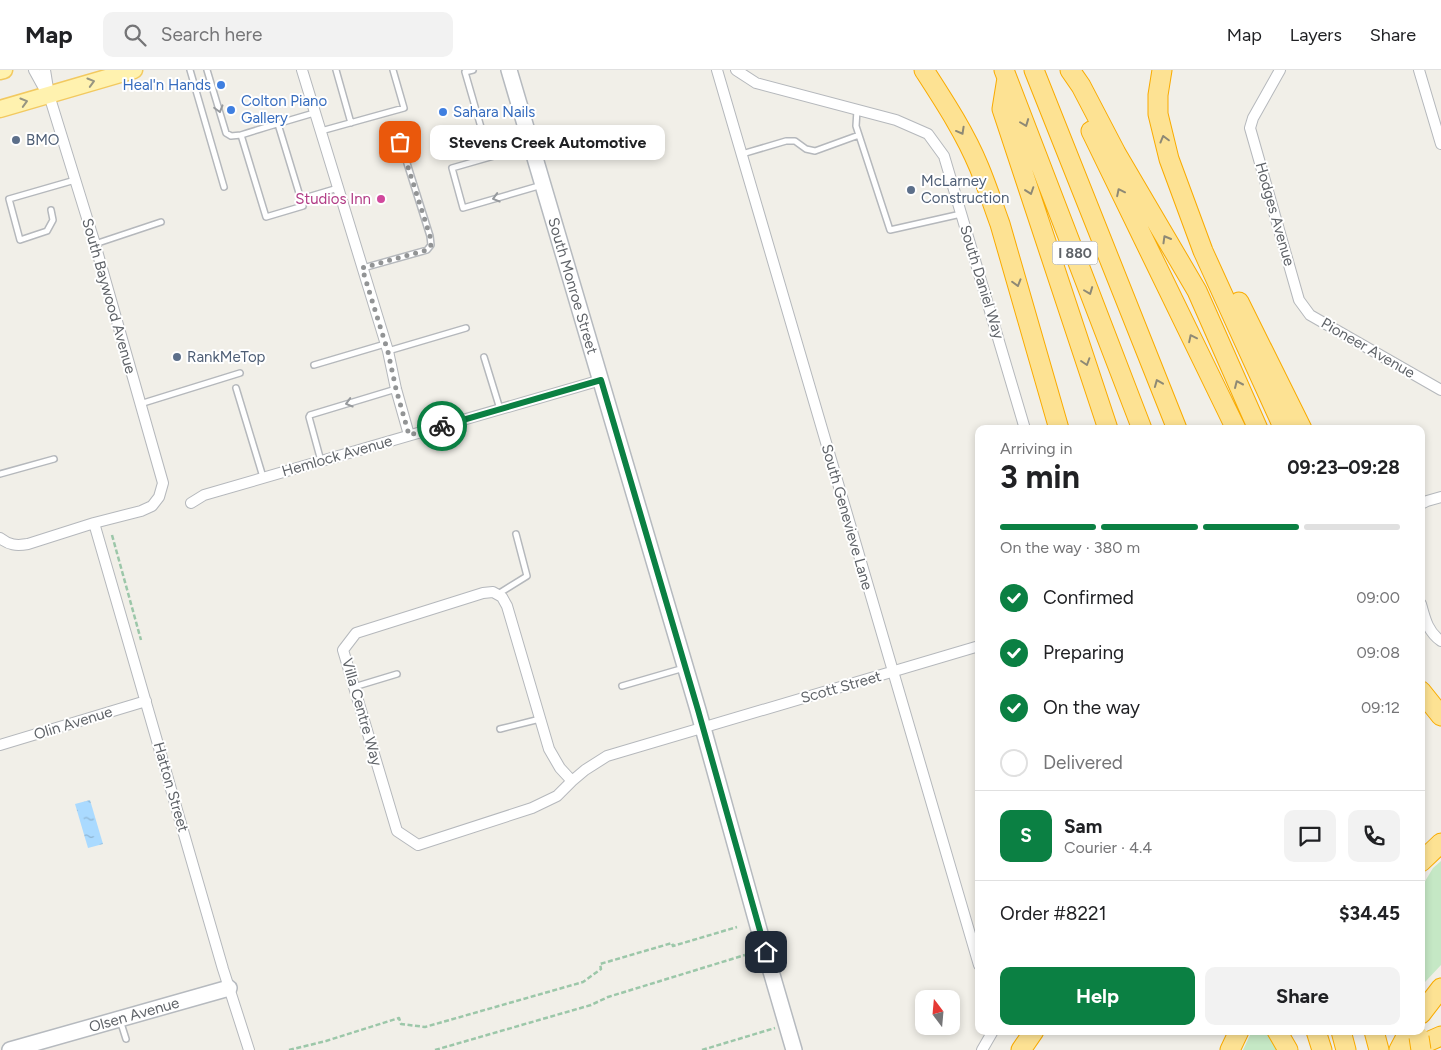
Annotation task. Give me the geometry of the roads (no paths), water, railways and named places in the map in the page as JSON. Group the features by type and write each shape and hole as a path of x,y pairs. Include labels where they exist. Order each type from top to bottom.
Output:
{"highway":[{"path":"924,70 978,166 989,194 1000,224 1058,425"},
{"path":"931,70 936,89"},
{"name":"I 880","path":"1034,70 1174,425"},
{"path":"1066,70 1070,89 1234,425"},
{"path":"1070,70 1197,291 1256,425"},
{"path":"1162,70 1158,95 1158,114 1169,160 1203,251 1282,425"},
{"path":"1005,74 1002,109 1107,425"},
{"name":"I 880","path":"1005,74 1140,425"},
{"path":"1178,186 1219,261 1300,425"},
{"path":"1425,684 1441,698"},
{"path":"1425,696 1441,716"},
{"path":"1425,858 1441,843"},
{"path":"1425,1009 1441,988"},
{"path":"1021,1050 1031,1035"},
{"path":"1230,1050 1237,1035"},
{"path":"1279,1035 1288,1050"},
{"path":"1292,1035 1296,1050"},
{"path":"1317,1035 1322,1050"},
{"path":"1342,1035 1346,1050"},
{"path":"1399,1050 1416,1038 1441,1036"}],"main road":[{"path":"0,71 4,70"},
{"path":"0,109 134,70"},
{"name":"South Monroe Street","path":"508,70 686,668 794,1050"},
{"name":"Olsen Avenue","path":"10,1050 229,988"}],"street":[{"name":"South Baywood Avenue","path":"34,70 48,95"},
{"name":"South Baywood Avenue","path":"45,70 48,95 95,244 163,483 159,497 152,506 94,523"},
{"path":"302,70 386,348 409,435"},
{"name":"South Genevieve Lane","path":"717,70 975,951"},
{"name":"South Daniel Way","path":"736,70 756,83 896,120 928,134 944,156 1025,425"},
{"name":"Hodges Avenue","path":"1280,70 1252,118 1250,128 1299,300"},
{"path":"1419,70 1441,144"},
{"name":"Pioneer Avenue","path":"1299,300 1310,314 1441,390"},
{"name":"Hemlock Avenue","path":"191,503 204,495 601,380"},
{"path":"1425,501 1441,496"},
{"path":"3,540 16,546 28,544 94,523"},
{"name":"Hatton Street","path":"94,523 229,988 249,1050"},
{"name":"Villa Centre Way","path":"498,594 493,592 483,593 356,632 344,650 397,830 418,845 532,808 557,796 585,770 607,756 703,727"},
{"path":"498,594 507,606 549,749 560,768 572,781"},
{"path":"1425,618 1428,628 1441,641"},
{"name":"Scott Street","path":"703,727 975,647"},
{"name":"Olin Avenue","path":"0,745 146,700"},
{"path":"982,1050 991,1035"}],"lane":[{"path":"190,70 224,187"},
{"path":"207,70 226,133 231,136 241,135 314,113"},
{"path":"336,70 352,123"},
{"path":"320,131 404,108 393,70"},
{"path":"473,70 465,72 487,148 530,141"},
{"path":"857,110 856,126 890,230 962,214"},
{"path":"241,135 266,217 303,206 278,124"},
{"path":"742,154 786,141 795,141 806,149 815,151 859,135"},
{"path":"530,141 452,168 463,208 543,185"},
{"path":"362,268 427,250 431,245 430,236 400,142"},
{"path":"51,210 53,220 47,232 20,240 9,199 75,180"},
{"path":"301,199 338,188"},
{"path":"95,244 162,222"},
{"path":"314,365 466,328"},
{"path":"484,357 500,410"},
{"path":"140,404 240,373"},
{"path":"236,388 263,478"},
{"path":"321,461 310,415 396,389"},
{"path":"0,474 54,459"},
{"path":"498,594 527,576 516,534"},
{"path":"622,686 686,668"},
{"path":"354,687 397,674"},
{"path":"500,729 540,718"},
{"path":"120,1019 126,1039"}],"water":[{"path":"90,800 103,844 88,848 75,804"}],"place":[{"name":"Heal'n Hands","path":"221,85"},
{"name":"Colton Piano Gallery","path":"231,110"},
{"name":"Sahara Nails","path":"443,112"},
{"name":"BMO","path":"16,140"},
{"name":"Stevens Creek Automotive","path":"400,142"},
{"name":"McLarney Construction","path":"911,190"},
{"name":"Studios Inn","path":"381,199"},
{"name":"RankMeTop","path":"177,357"}]}
